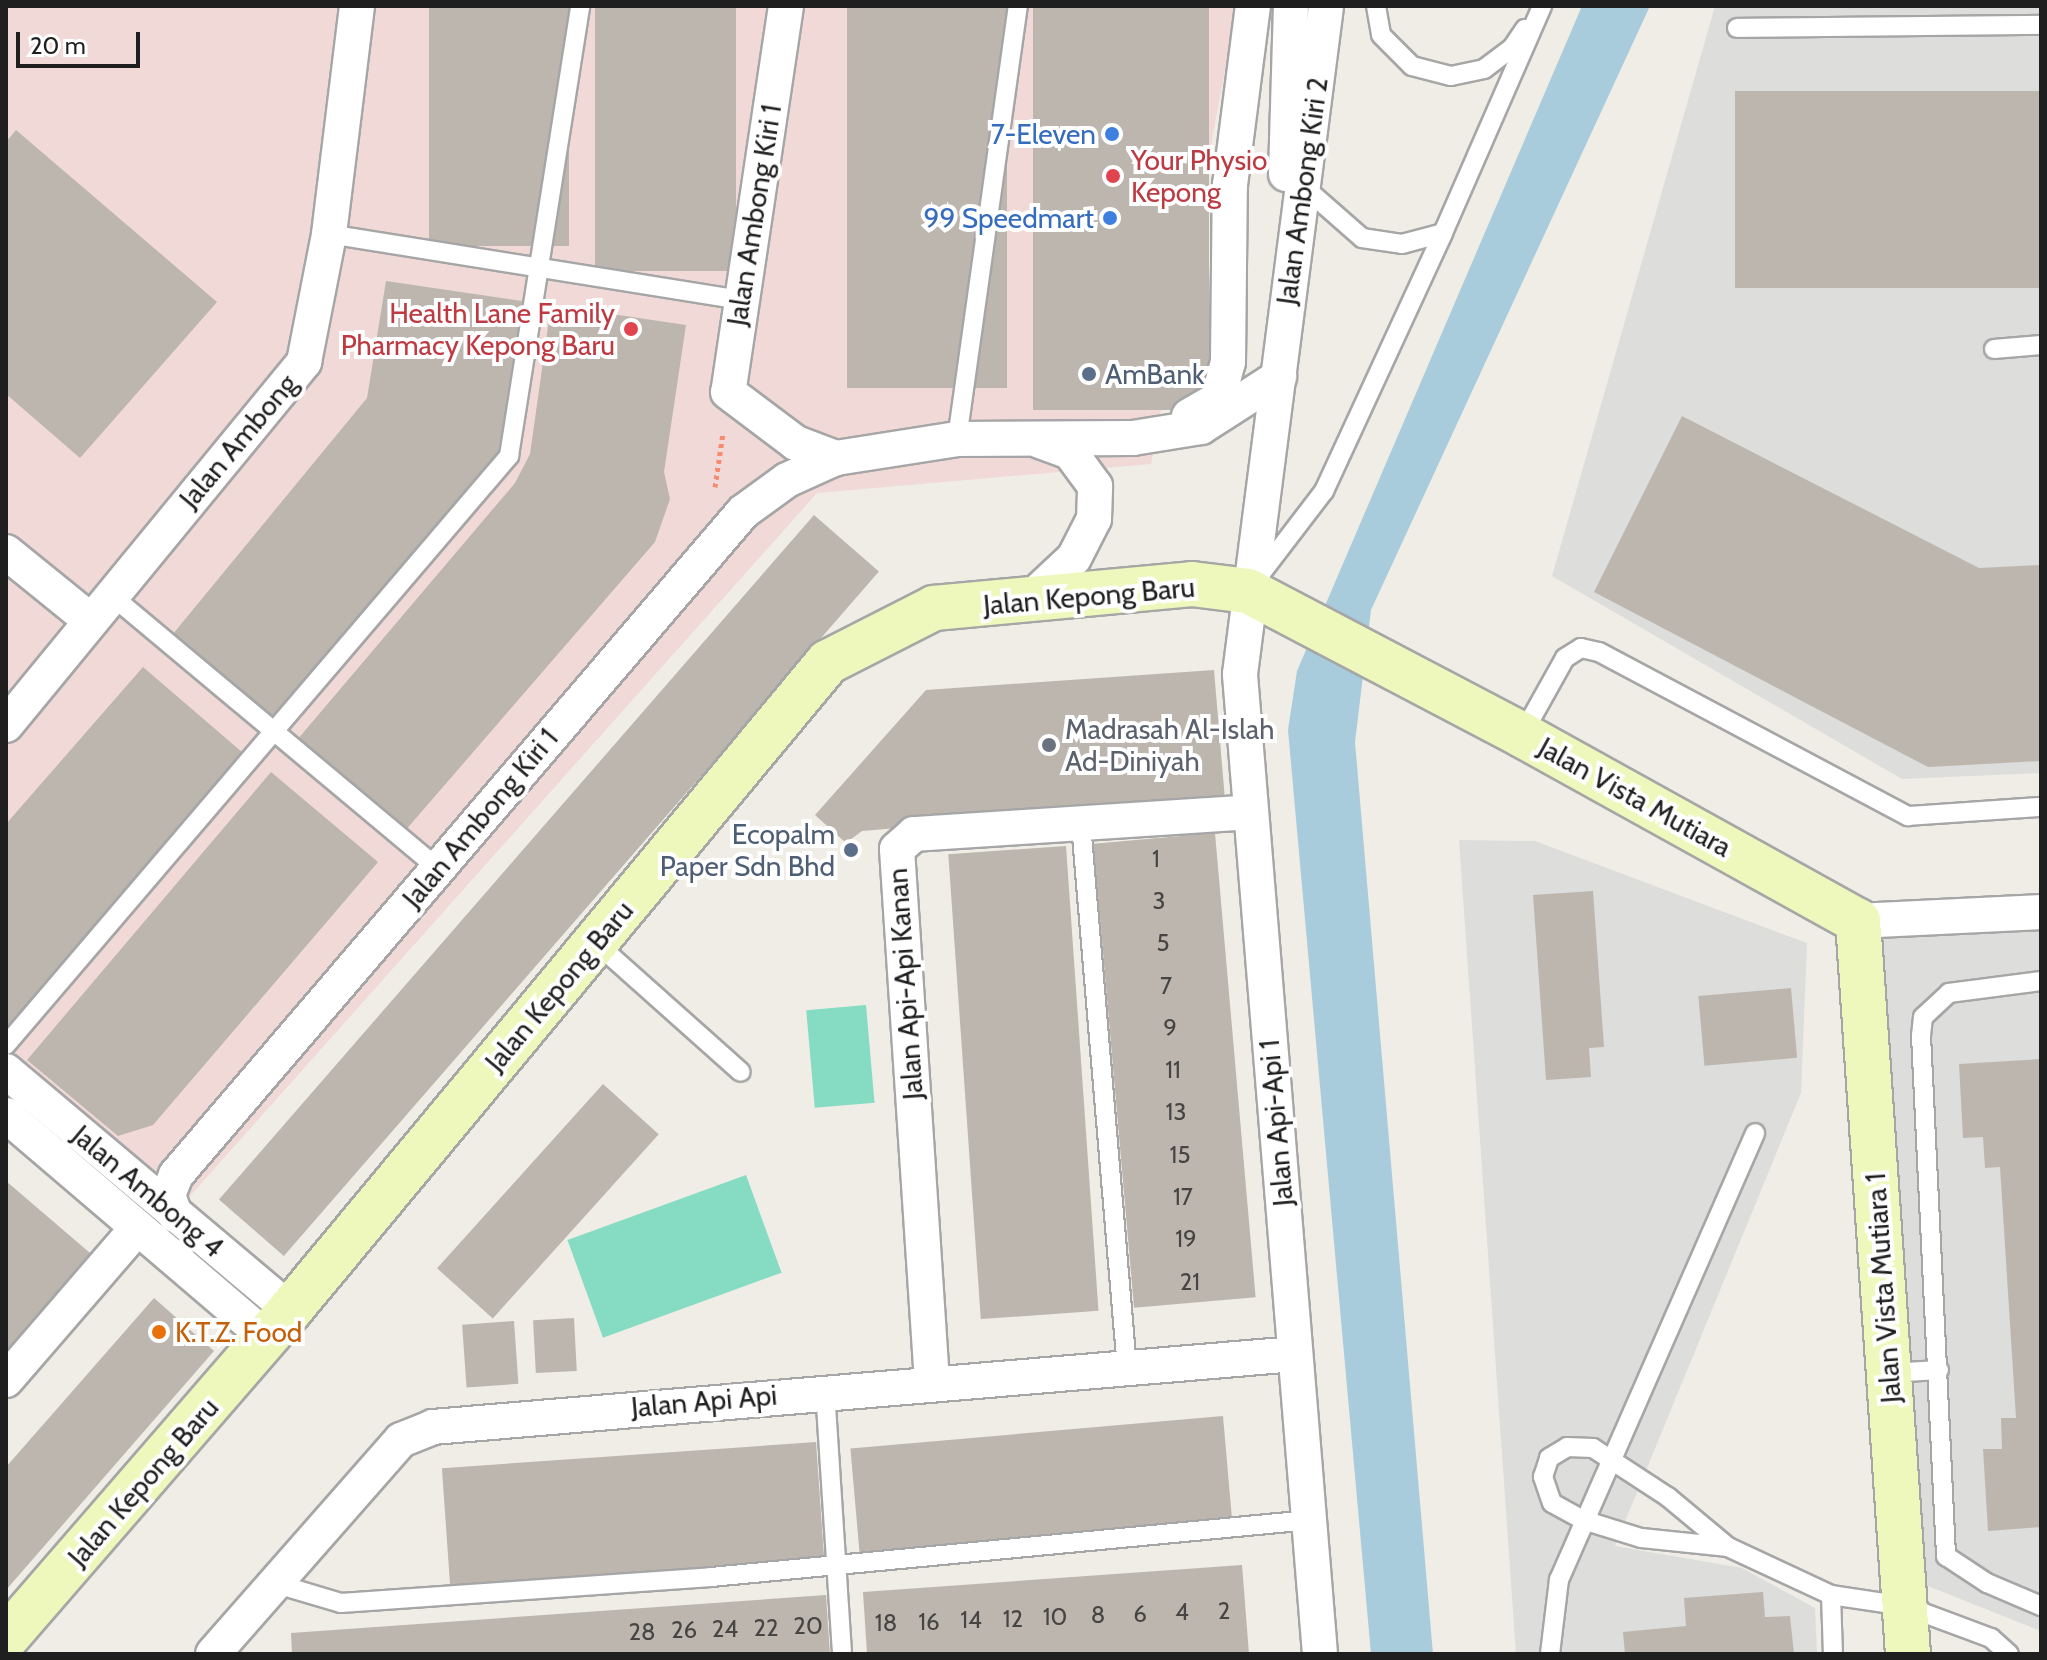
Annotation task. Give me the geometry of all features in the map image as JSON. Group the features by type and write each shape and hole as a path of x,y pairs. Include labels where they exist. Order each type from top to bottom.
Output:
{"street":[{"name":"Jalan Ambong","path":"6,725 304,362 329,234 357,6"},
{"name":"Jalan Ambong Kiri 1","path":"786,6 728,392 796,443 836,458"},
{"path":"1133,438 1191,416 1218,399 1228,362 1230,185 1253,6"},
{"name":"Jalan Ambong Kiri 2","path":"1279,377 1291,6"},
{"name":"Jalan Ambong Kiri 2","path":"1248,591 1279,377 1326,6"},
{"name":"Jalan Ambong Kiri 1","path":"175,1215 168,1195 176,1175 706,551 743,512 787,480 836,458 957,439 1133,438 1201,427 1279,377"},
{"path":"1028,437 1070,452 1095,486 1094,519 1074,558 1028,601"},
{"path":"6,552 101,608"},
{"name":"Jalan Kepong Baru","path":"6,1638 278,1324 828,662 934,608 1192,584 1248,591"},
{"name":"Jalan Vista Mutiara","path":"1248,591 1381,664 1522,735 1858,921"},
{"name":"Jalan Api-Api 1","path":"1248,591 1240,674 1320,1654"},
{"name":"Jalan Api-Api Kanan","path":"932,1382 897,849 914,834 1250,812"},
{"path":"1858,921 2041,912"},
{"name":"Jalan Vista Mutiara 1","path":"1858,921 1908,1654"},
{"name":"Jalan Ambong 4","path":"6,1071 175,1215 278,1324"},
{"name":"Jalan Ambong 4","path":"6,1115 137,1228 278,1324"},
{"path":"6,1380 137,1228"},
{"name":"Jalan Api Api","path":"213,1654 401,1440 433,1427 825,1390 1295,1354"}],"lane":[{"path":"6,1045 509,456 580,6"},
{"path":"957,439 1018,6"},
{"path":"1376,6 1381,35 1412,66 1451,76 1484,69 1512,48 1541,6"},
{"path":"1248,591 1324,491 1443,233 1541,6"},
{"path":"1737,28 2041,25"},
{"path":"1304,187 1362,238 1402,244 1443,233"},
{"path":"329,234 741,300"},
{"path":"1994,349 2041,345"},
{"path":"101,608 275,732 437,868"},
{"path":"1522,735 1565,658 1581,648 1599,652 1908,816 2041,807"},
{"path":"1081,824 1127,1368"},
{"path":"595,942 741,1072"},
{"path":"2041,981 1949,993 1923,1017 1946,1556 1987,1583 2041,1606"},
{"path":"1550,1654 1559,1580 1755,1133"},
{"path":"1889,1373 1939,1370"},
{"path":"825,1390 842,1654"},
{"path":"1728,1547 1641,1538 1583,1520 1552,1503 1543,1477 1549,1458 1567,1447 1593,1448 1728,1547 1831,1595 1905,1606 1991,1638 2009,1654"},
{"path":"277,1584 341,1603 837,1565 1309,1520"},
{"path":"1831,1595 1833,1654"}],"path":[{"path":"706,551 728,392"}],"shaded area":[{"path":"6,6 1237,6 1151,464 817,493 182,1205 6,1058"},
{"path":"1715,6 2041,6 2041,773 1902,779 1552,576"},
{"path":"1459,840 1535,841 1807,943 1801,1093 1615,1546 1742,1568 1815,1608 1817,1654 1516,1654"},
{"path":"2041,930 2041,1631 1923,1584 1877,939"}],"green space":[{"path":"866,1005 875,1103 815,1108 806,1010"},
{"path":"746,1175 782,1273 603,1338 567,1240"}],"water":[{"path":"1582,6 1650,6 1371,610 1355,742 1433,1654 1371,1654 1288,730 1297,671"}],"building":[{"path":"429,6 569,6 569,246 429,246"},
{"path":"595,6 736,6 736,271 595,271"},
{"path":"847,6 1007,6 1007,388 847,388"},
{"path":"1033,6 1209,6 1209,410 1033,410"},
{"path":"1735,91 2041,91 2041,288 1735,288"},
{"path":"16,130 217,302 80,458 6,394 6,142"},
{"path":"386,281 522,301 502,452 276,727 168,640 367,398"},
{"path":"551,305 686,325 664,472 670,499 655,542 404,832 297,740 515,483 530,454"},
{"path":"1682,416 1979,568 2041,565 2041,761 1928,767 1594,592"},
{"path":"814,515 879,571 284,1256 219,1200"},
{"path":"143,667 250,759 6,1039 6,824"},
{"name":"Madrasah Al-Islah Ad-Diniyah","path":"1214,670 1225,800 862,831 846,843 815,815 926,690"},
{"path":"271,772 378,862 153,1125 118,1136 27,1060"},
{"path":"1215,833 1256,1297 1134,1308 1093,844"},
{"path":"1066,846 1099,1311 981,1319 948,854"},
{"path":"1593,891 1604,1047 1589,1048 1591,1077 1546,1080 1533,895"},
{"path":"1791,988 1797,1058 1704,1066 1698,996"},
{"path":"2041,1059 2041,1527 1988,1531 1983,1449 2002,1449 2001,1418 2016,1418 2000,1167 1985,1168 1983,1137 1963,1138 1959,1064"},
{"path":"603,1084 659,1134 493,1318 437,1268"},
{"path":"6,1181 97,1259 6,1364"},
{"path":"154,1298 214,1351 6,1590 6,1467"},
{"path":"574,1318 577,1371 536,1373 533,1320"},
{"path":"514,1321 518,1384 467,1387 462,1325"},
{"path":"1223,1416 1233,1530 860,1562 850,1449"},
{"path":"816,1442 825,1569 451,1595 442,1468"},
{"path":"1242,1565 1249,1654 867,1654 863,1592"},
{"path":"1763,1592 1765,1617 1790,1616 1794,1654 1625,1654 1623,1632 1686,1626 1684,1598"},
{"path":"826,1595 830,1654 292,1654 291,1633"}],"place":[{"name":"7-Eleven","path":"1112,134"},
{"name":"Your Physio Kepong","path":"1113,176"},
{"name":"99 Speedmart","path":"1110,218"},
{"name":"Health Lane Family Pharmacy Kepong Baru","path":"631,329"},
{"name":"AmBank","path":"1089,374"},
{"name":"Madrasah Al-Islah Ad-Diniyah","path":"1049,745"},
{"name":"Ecopalm Paper Sdn Bhd","path":"851,850"},
{"name":"K.T.Z. Food","path":"159,1332"}]}
